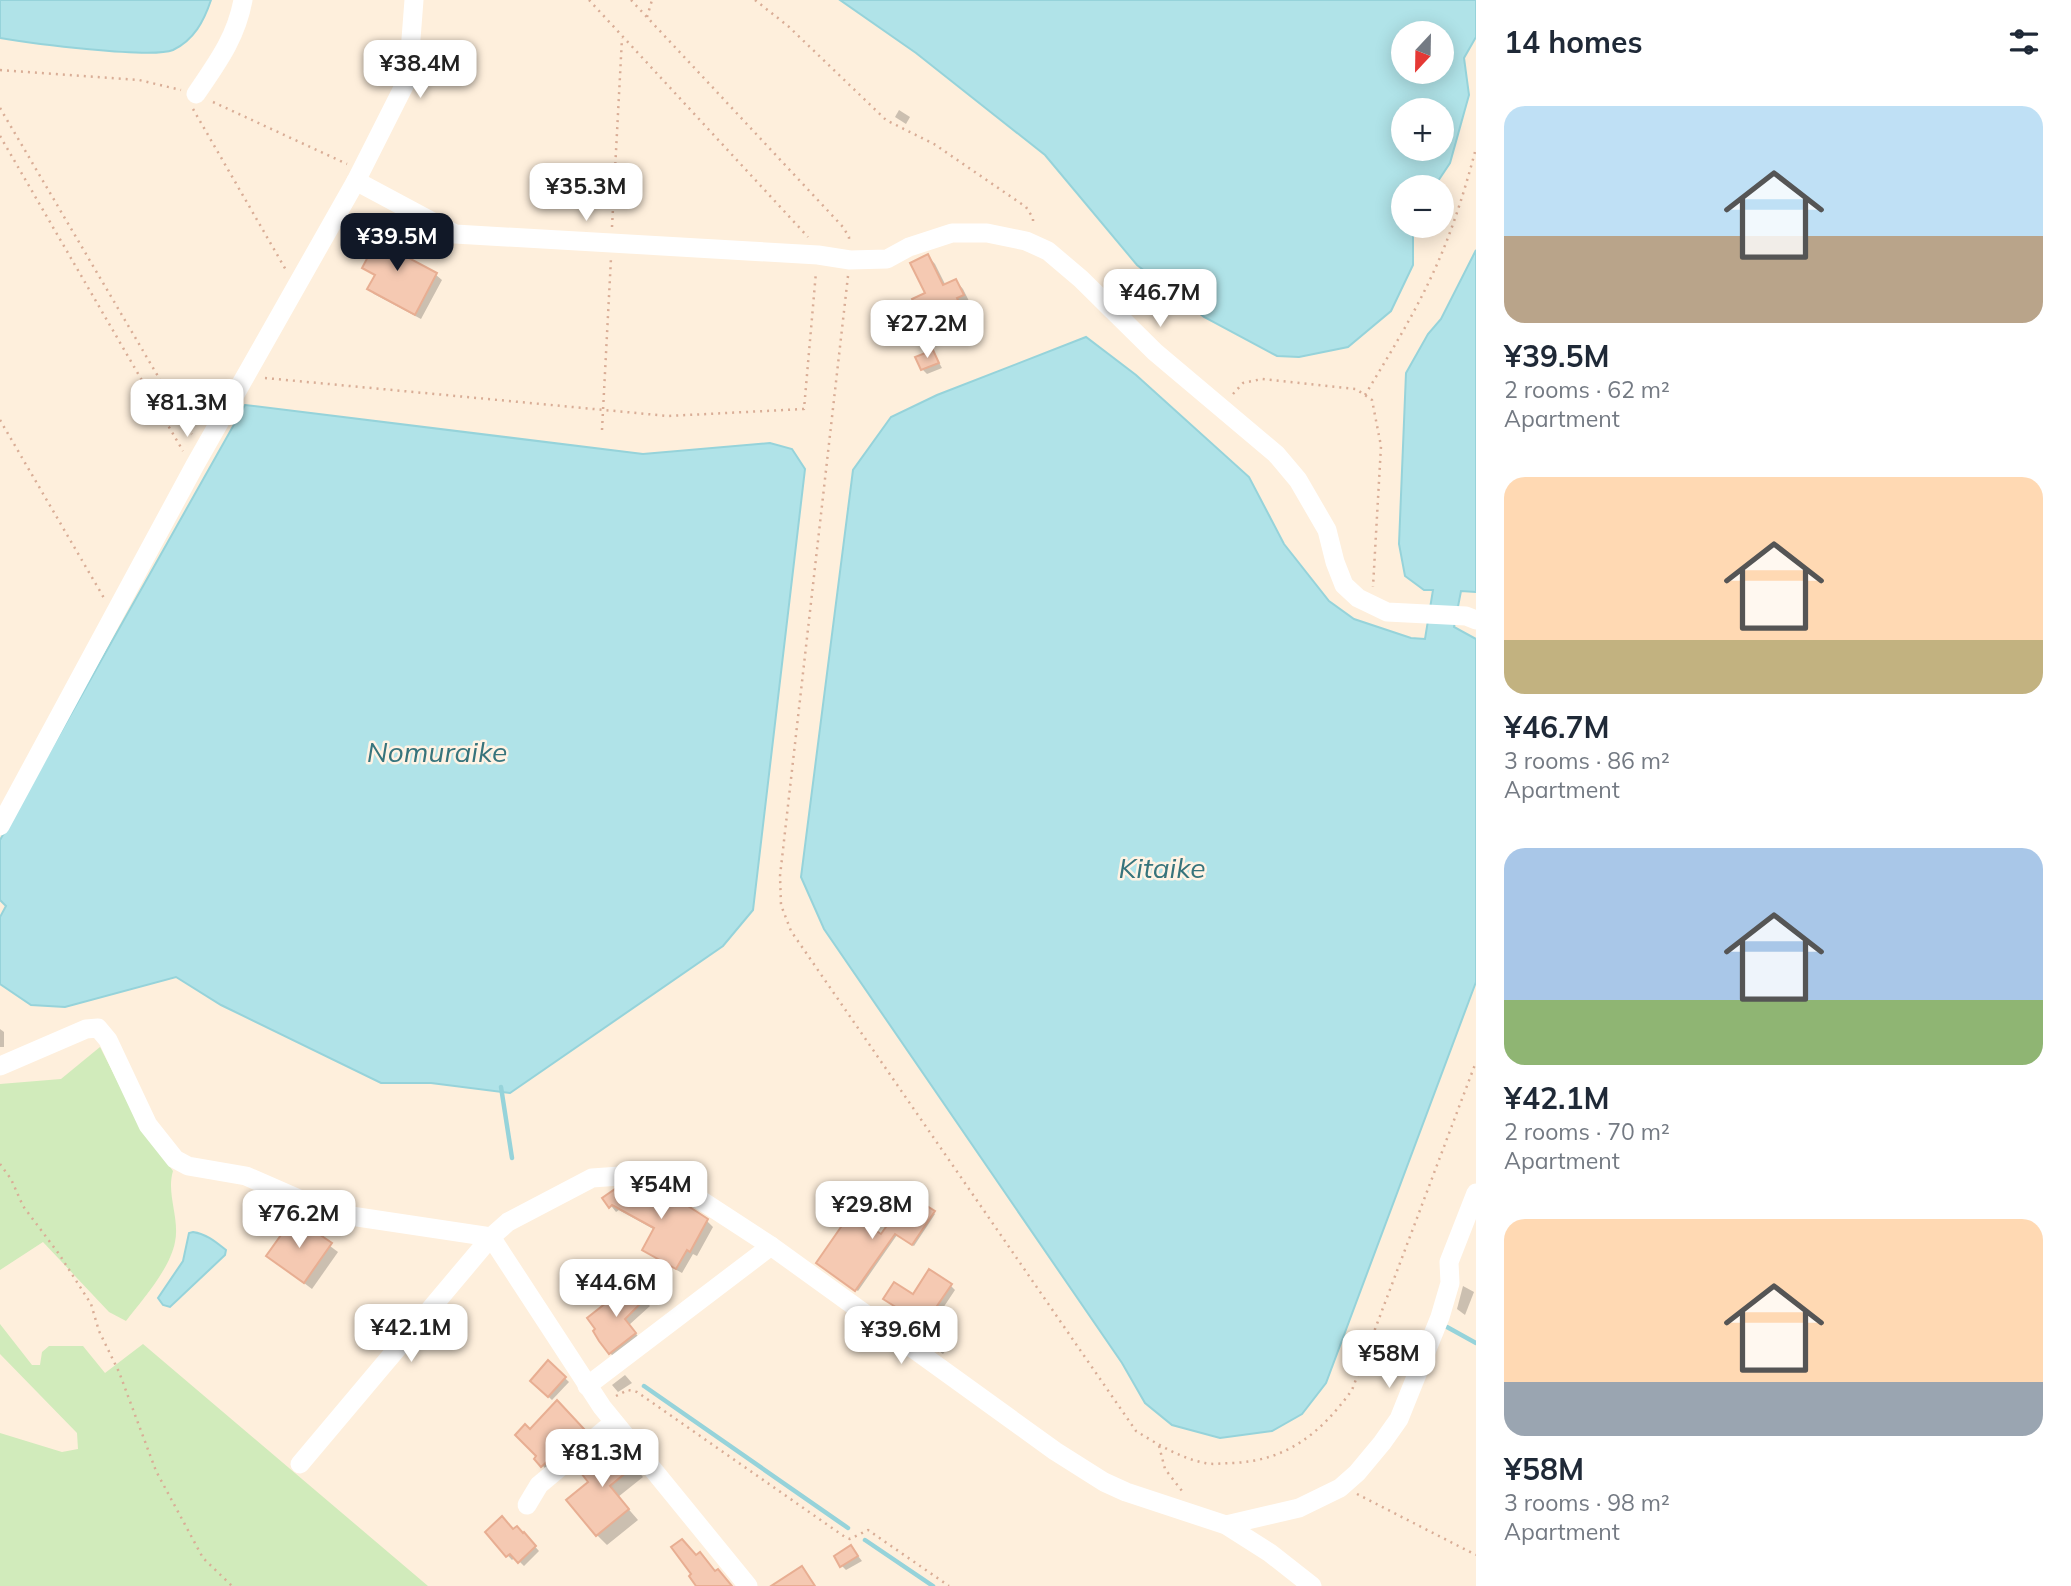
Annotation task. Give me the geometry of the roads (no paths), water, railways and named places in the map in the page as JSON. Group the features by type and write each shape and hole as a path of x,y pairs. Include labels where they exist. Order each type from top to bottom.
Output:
{"street":[{"path":"196,94 236,29 243,0"},
{"path":"0,826 199,457 359,176 408,78 414,0"},
{"path":"359,176 455,234 818,255 849,260 887,259 909,247 952,233 987,233 1026,241 1048,251 1081,279 1155,352 1276,454 1298,480 1327,530 1344,585 1358,598 1387,612 1417,612 1471,618"},
{"path":"0,1066 86,1029 98,1028 108,1040 148,1125 175,1158 188,1166 246,1175 308,1202 351,1216 491,1237 608,1415 748,1586"},
{"path":"300,1464 491,1237 508,1222 592,1178 648,1174 673,1182 771,1247 1055,1451 1104,1482 1126,1492 1226,1525 1270,1553 1312,1586"},
{"path":"1226,1525 1299,1508 1342,1486 1374,1453 1399,1419 1440,1317 1450,1283 1450,1262 1476,1193"},
{"path":"587,1386 771,1247"},
{"path":"527,1505 539,1486 608,1415"}],"water":[{"path":"0,0 211,0 197,29 187,41 173,50 141,53 0,38"},
{"path":"840,0 1476,0 1476,37 1464,58 1469,95 1454,149 1454,98 1391,98 1391,161 1451,161 1442,175 1391,175 1391,238 1413,238 1413,265 1391,311 1348,347 1299,357 1277,356 1204,317 1137,265 1045,155 916,53"},
{"name":"Kitaike","path":"1476,250 1476,592 1461,591 1454,627 1476,639 1476,982 1326,1383 1302,1414 1272,1431 1220,1438 1172,1425 1145,1403 1122,1363 824,929 801,877 853,470 891,417 937,395 1086,337 1136,375 1249,477 1284,544 1329,601 1354,619 1411,638 1425,639 1433,590 1424,590 1405,576 1399,544 1406,373 1428,334 1441,319"},
{"name":"Nomuraike","path":"245,405 643,454 770,443 792,449 805,469 753,910 723,946 510,1093 431,1083 381,1083 221,1005 176,977 65,1007 31,1005 0,984 0,917 6,906 0,900 0,840"},
{"path":"193,1232 215,1241 226,1250 225,1255 170,1307 163,1305 158,1298 183,1261 189,1233"}],"waterway":[{"path":"501,1087 512,1158"},
{"path":"1447,1327 1476,1343"},
{"path":"644,1386 848,1528"},
{"path":"865,1540 933,1586"}]}
